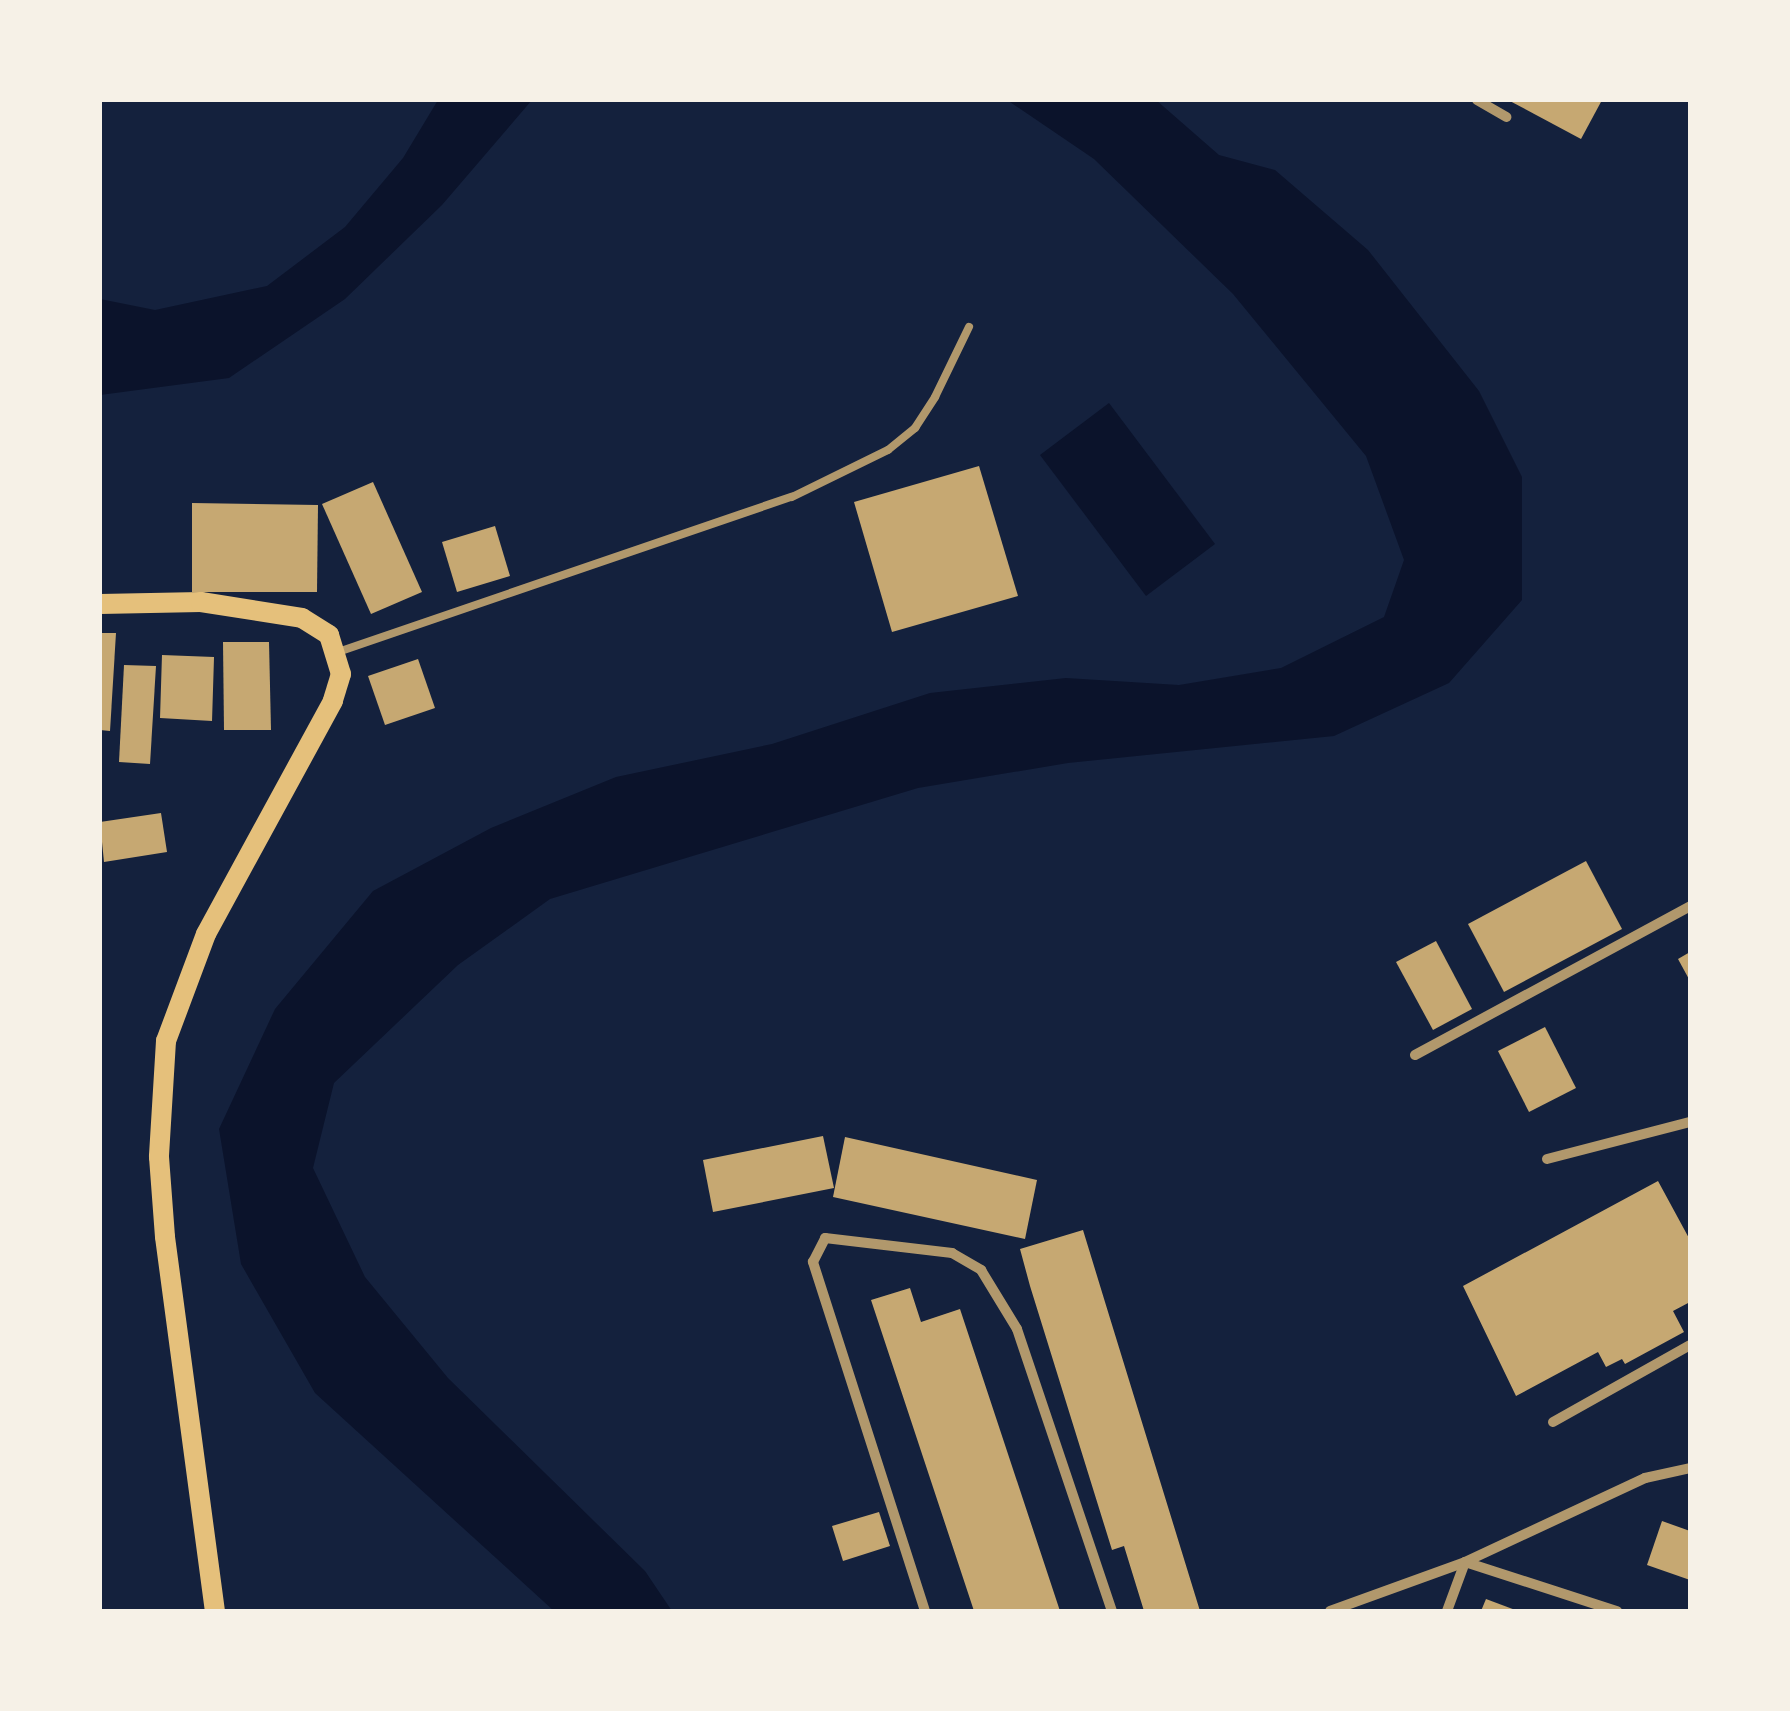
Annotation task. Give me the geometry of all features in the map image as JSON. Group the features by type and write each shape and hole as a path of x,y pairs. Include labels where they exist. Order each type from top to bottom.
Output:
{"main road":[{"path":"100,604 201,602 277,612 318,624 338,652 333,701 206,934 166,1040 159,1156 165,1238 215,1611"}],"street":[{"path":"1477,100 1506,116"},
{"path":"1415,1056 1690,906"},
{"path":"1547,1158 1690,1122"},
{"path":"924,1611 813,1262 825,1238 952,1253 981,1270 1017,1329 1112,1611"},
{"path":"1553,1422 1690,1345"},
{"path":"1330,1611 1465,1562 1645,1478 1690,1468"},
{"path":"1447,1611 1465,1562"},
{"path":"1465,1562 1617,1611"}],"lane":[{"path":"338,652 792,496 888,450 915,428 969,327"}],"water":[{"path":"438,100 532,100 442,205 345,299 229,378 100,395 100,299 155,310 267,286 345,227 403,158"},
{"path":"1007,100 1156,100 1219,155 1275,170 1368,250 1479,391 1522,477 1522,600 1449,683 1334,736 1068,763 918,788 550,899 458,965 334,1083 313,1168 365,1277 448,1378 645,1571 672,1611 554,1611 315,1393 241,1264 219,1129 275,1009 373,891 491,828 616,777 772,744 930,693 1066,678 1179,685 1281,668 1384,617 1404,560 1366,456 1233,294 1094,159"},
{"path":"1109,403 1215,544 1146,596 1040,455"}],"building":[{"path":"1508,100 1602,100 1581,139"},
{"path":"979,466 1018,596 892,632 854,502"},
{"path":"373,482 422,592 371,614 322,504"},
{"path":"192,503 318,505 317,592 192,592"},
{"path":"495,526 510,576 457,592 442,542"},
{"path":"100,633 116,633 110,731 100,730"},
{"path":"223,642 269,642 271,730 224,730"},
{"path":"162,655 214,657 212,721 160,718"},
{"path":"418,659 435,708 385,725 368,676"},
{"path":"124,665 156,666 150,764 119,762"},
{"path":"161,813 167,852 104,862 100,822"},
{"path":"1586,861 1622,929 1504,992 1468,924"},
{"path":"1436,941 1472,1009 1433,1030 1396,962"},
{"path":"1690,952 1690,981 1678,959"},
{"path":"1545,1027 1576,1088 1529,1112 1498,1051"},
{"path":"823,1136 834,1188 713,1212 703,1160"},
{"path":"845,1137 1037,1180 1025,1239 833,1197"},
{"path":"1658,1181 1690,1240 1690,1302 1673,1311 1684,1332 1625,1364 1622,1359 1606,1367 1598,1352 1516,1396 1463,1286"},
{"path":"1083,1230 1200,1611 1144,1611 1124,1546 1112,1550 1030,1286 1020,1249"},
{"path":"910,1288 921,1322 960,1309 1060,1611 974,1611 871,1300"},
{"path":"879,1512 890,1546 843,1561 832,1526"},
{"path":"1662,1521 1690,1531 1690,1580 1647,1565"},
{"path":"1486,1599 1518,1611 1481,1611"}]}
